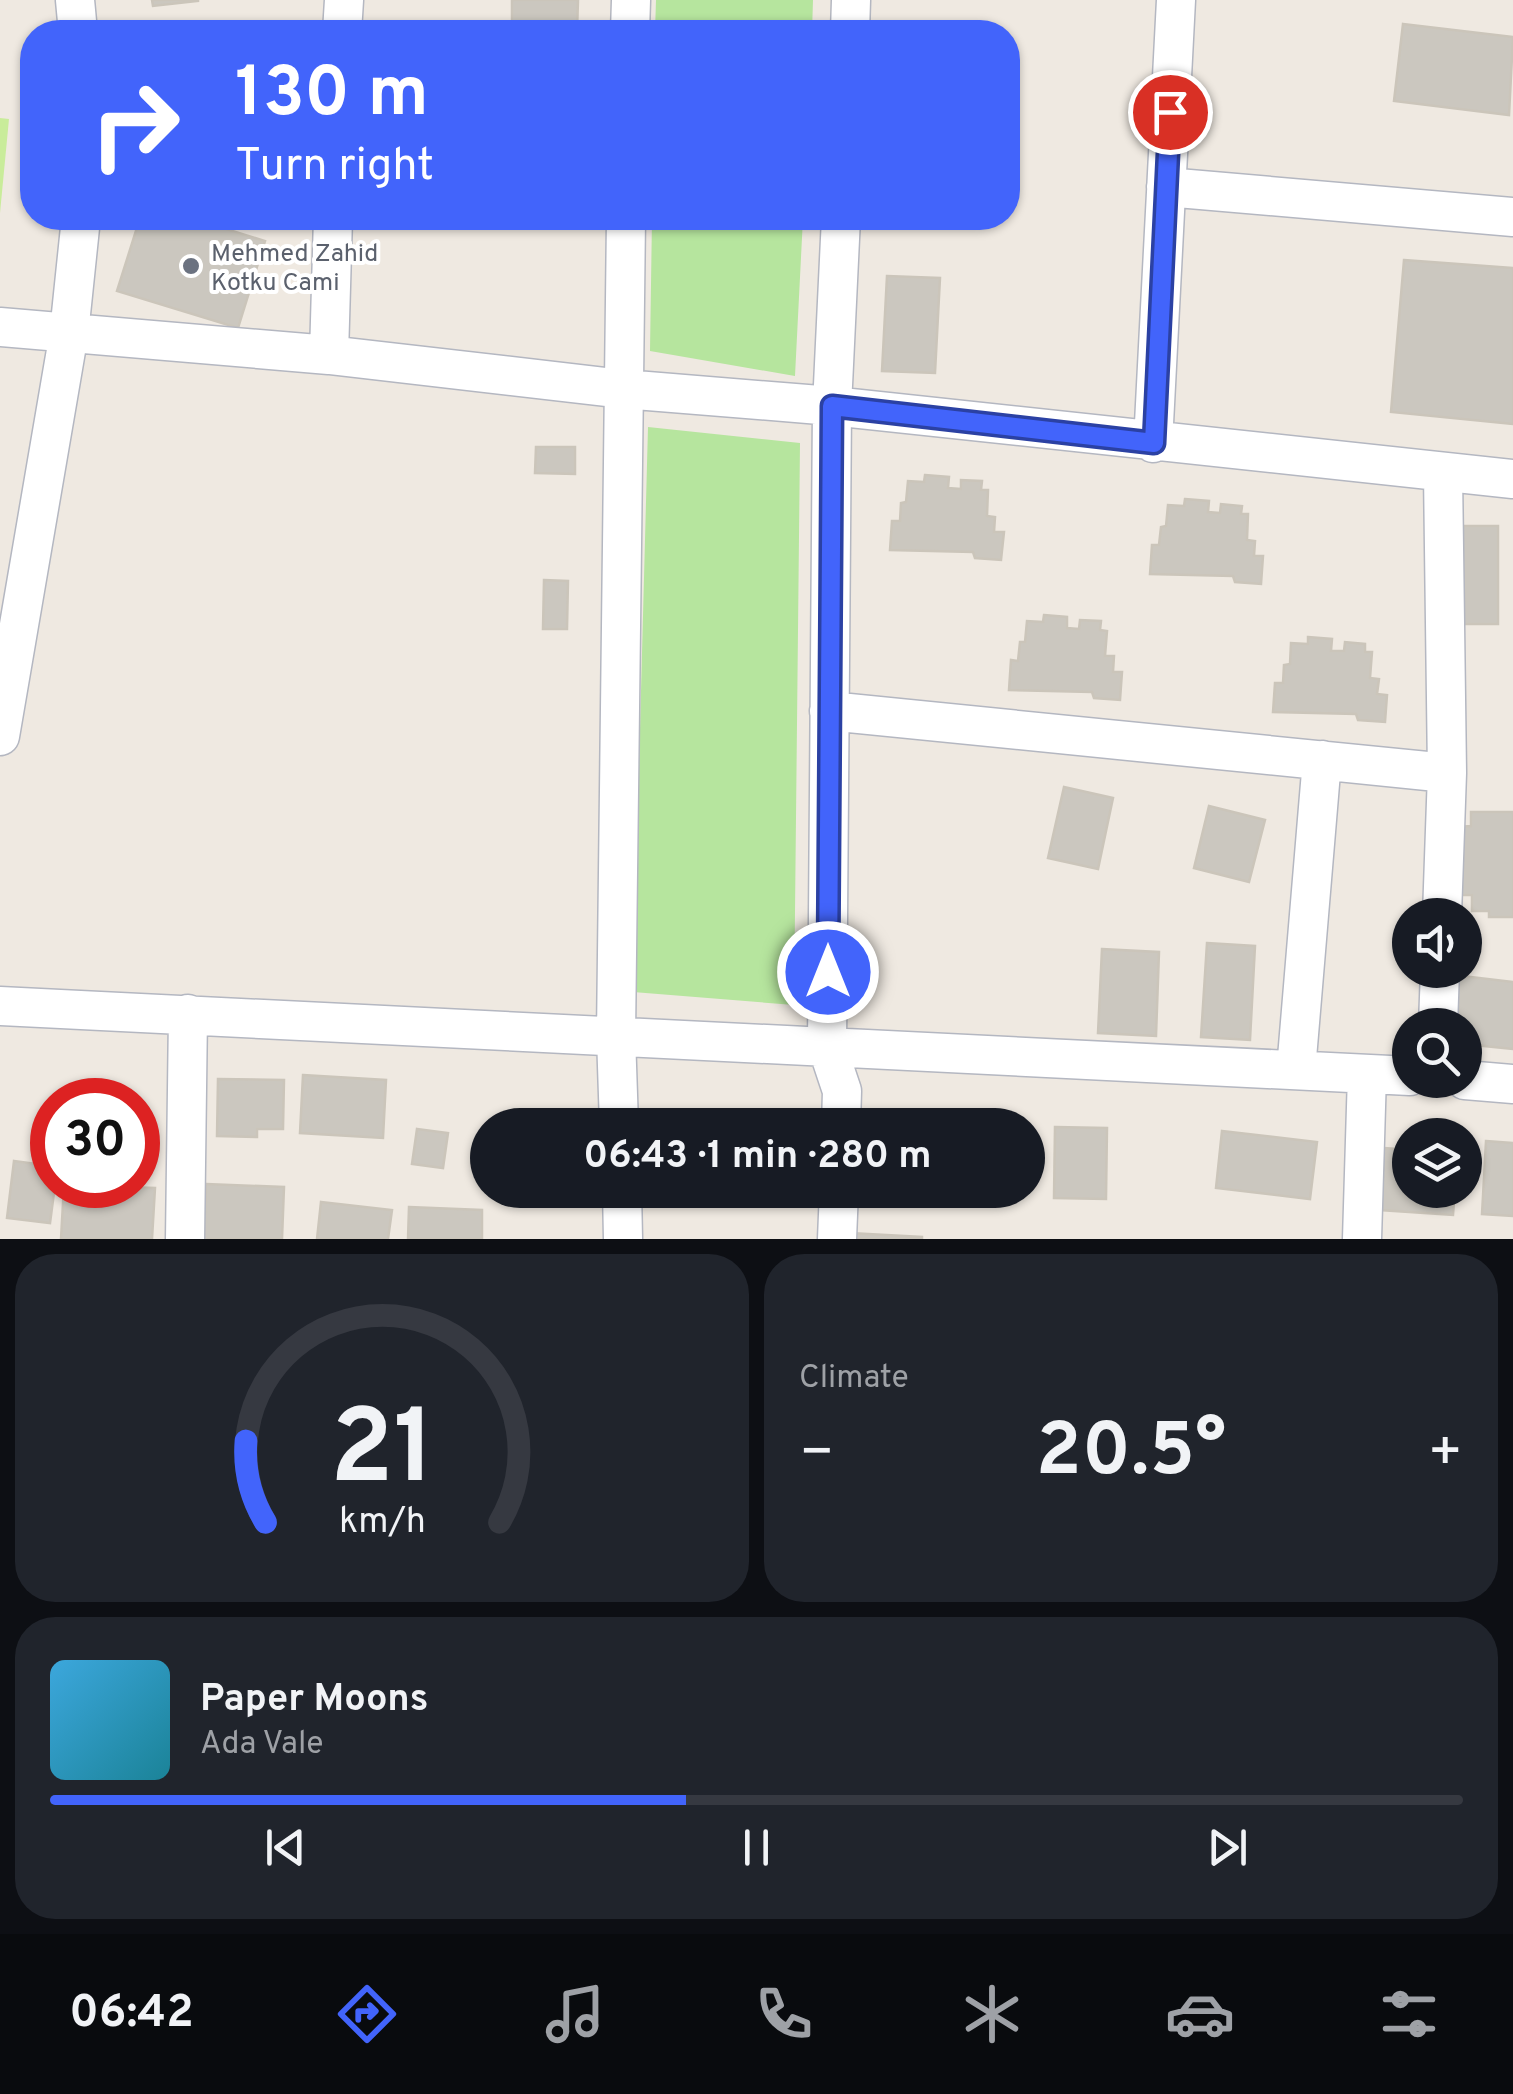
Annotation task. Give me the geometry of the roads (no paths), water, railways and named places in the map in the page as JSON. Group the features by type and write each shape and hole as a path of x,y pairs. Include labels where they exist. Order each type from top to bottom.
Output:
{"street":[{"path":"1154,443 1176,0"},
{"path":"1166,187 1513,216"},
{"path":"0,736 70,333 80,230"},
{"path":"328,356 333,230"},
{"path":"619,1108 616,1036 626,230"},
{"path":"840,230 832,406 827,1046 842,1091 842,1108"},
{"path":"0,326 328,356 623,389 832,406 1513,479"},
{"path":"1443,473 1447,773 1443,898"},
{"path":"830,711 1447,773"},
{"path":"1296,1070 1322,760"},
{"path":"0,1006 1392,1075"},
{"path":"185,1239 188,1014"},
{"path":"1362,1239 1367,1074"},
{"path":"1482,1081 1513,1084"},
{"path":"622,1208 623,1239"},
{"path":"837,1239 838,1208"}],"place":[{"name":"Mehmed Zahid Kotku Cami","path":"191,266"}]}
